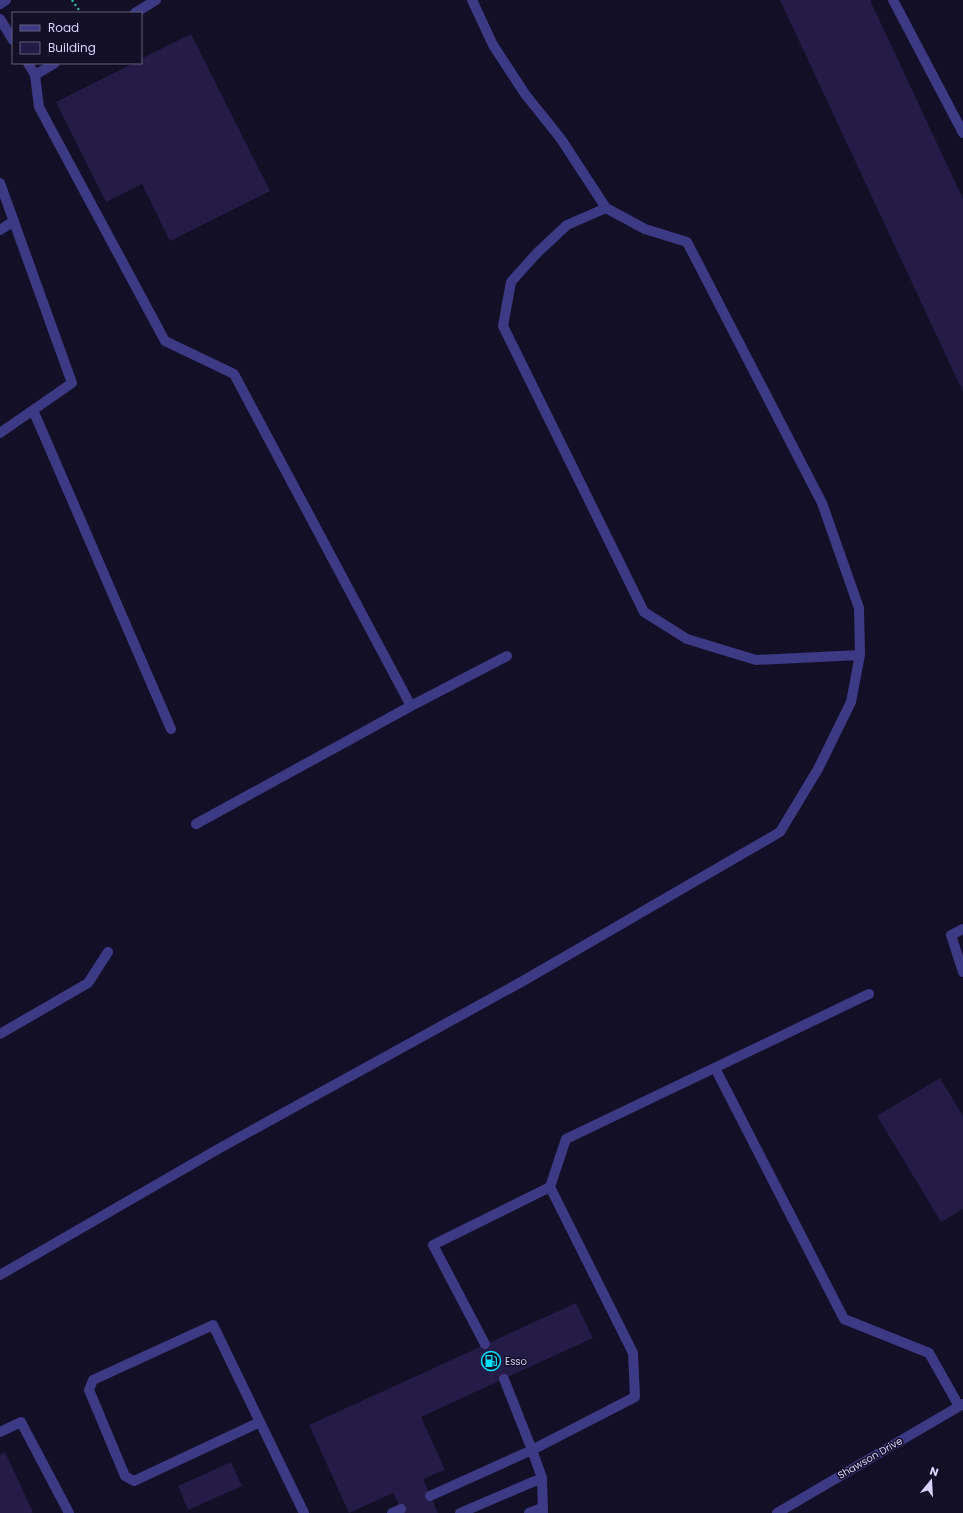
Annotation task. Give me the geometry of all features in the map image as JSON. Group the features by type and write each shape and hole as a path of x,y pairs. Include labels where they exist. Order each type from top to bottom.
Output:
{"street":[{"path":"0,4 6,0"},
{"path":"137,12 156,0"},
{"path":"0,1275 220,1148 523,981 780,832 818,769 851,702 860,655 859,608 822,503 687,242 645,229 606,208 561,139 525,94 493,45 472,0"},
{"path":"894,0 963,133"},
{"path":"0,19 12,38"},
{"path":"29,64 35,76 39,107 165,341 234,374 411,706"},
{"path":"35,76 53,64"},
{"path":"0,183 72,383 0,433"},
{"path":"606,208 567,225 537,253 511,282 503,326 644,612 687,639 756,660 860,655"},
{"path":"0,230 14,221"},
{"path":"33,410 171,729"},
{"path":"196,824 411,706 507,656"},
{"path":"963,929 951,935 963,972"},
{"path":"0,1034 88,983 108,952"},
{"path":"430,1496 532,1450 635,1397 633,1353 550,1187 566,1139 869,994"},
{"path":"715,1068 844,1319 929,1353 961,1405"},
{"path":"485,1344 433,1245 550,1187"},
{"path":"260,1422 134,1481 125,1476 89,1390 93,1380 213,1324 304,1513"},
{"path":"504,1379 542,1478 543,1510 529,1513"},
{"name":"Shawson Drive","path":"777,1513 961,1405"},
{"path":"0,1432 21,1422 69,1513"},
{"path":"460,1513 542,1478"}],"path":[{"path":"72,0 80,12"}],"building":[{"path":"780,0 870,0 963,199 963,392"},
{"path":"191,34 270,191 170,241 142,184 106,202 56,102 132,64 142,64 142,58"},
{"path":"940,1078 963,1116 963,1209 941,1222 877,1116"},
{"path":"576,1303 593,1338 421,1417 445,1470 423,1479 438,1513 403,1513 393,1493 349,1513 309,1425"},
{"path":"5,1452 33,1512 31,1513 0,1513 0,1454"},
{"path":"231,1462 242,1486 188,1510 178,1486"}],"place":[{"name":"Esso","path":"491,1361"}]}
